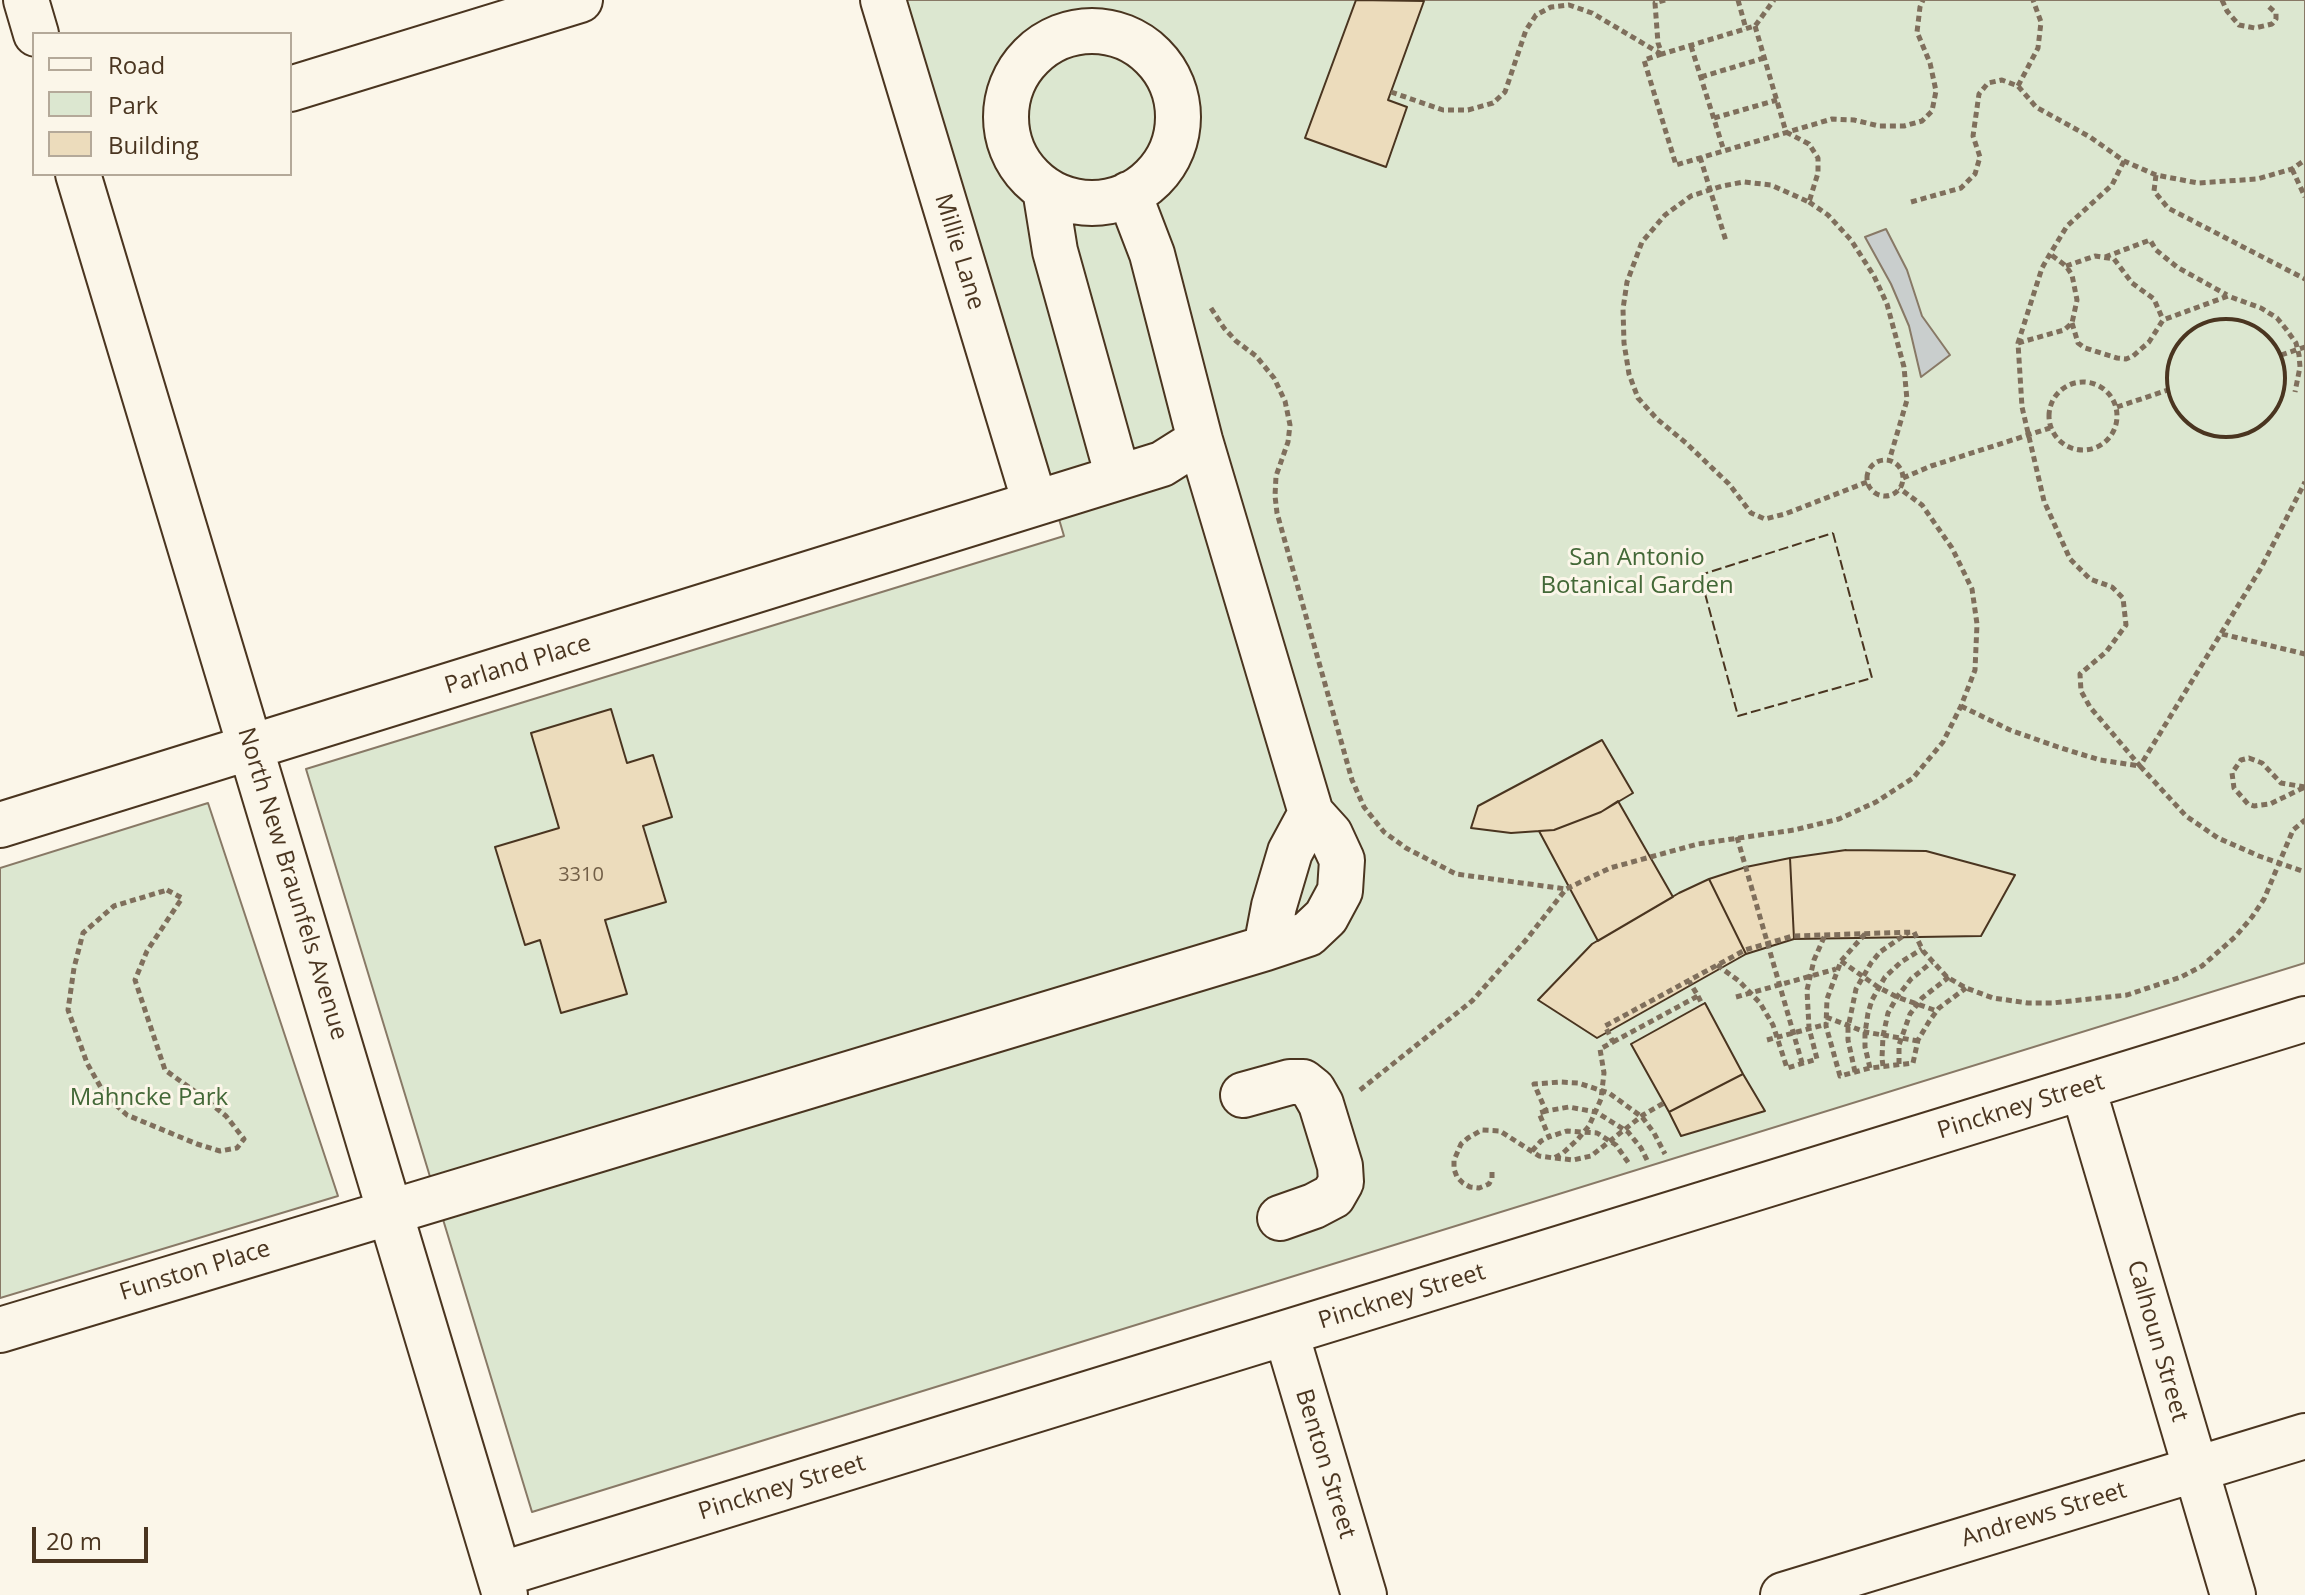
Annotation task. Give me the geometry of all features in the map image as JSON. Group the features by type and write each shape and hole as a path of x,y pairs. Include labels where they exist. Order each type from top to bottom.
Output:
{"street":[{"path":"292,88 580,0"},
{"name":"Millie Lane","path":"883,0 1035,503"},
{"path":"1097,31 1124,36 1148,51 1167,72 1177,98 1178,127 1170,155 1153,178 1129,194 1101,202 1072,200 1045,189 1024,169 1010,143 1006,117 1010,89 1024,64 1044,45 1070,34 1097,31"},
{"name":"North New Braunfels Avenue","path":"79,176 502,1585"},
{"path":"1045,189 1055,251 1118,477"},
{"path":"1129,194 1152,254 1200,440 1311,813 1290,852 1274,906 1266,948"},
{"name":"Parland Place","path":"0,825 1162,464 1200,440"},
{"name":"Funston Place","path":"0,1330 1308,934 1326,917 1340,891 1342,860 1330,834 1311,813"},
{"name":"Pinckney Street","path":"502,1585 1286,1333 2305,1019"},
{"path":"1243,1095 1290,1082 1303,1082 1313,1090 1321,1104 1340,1166 1341,1182 1333,1196 1280,1218"},
{"name":"Calhoun Street","path":"2083,1088 2233,1595"},
{"name":"Benton Street","path":"1286,1333 1364,1595"},
{"name":"Andrews Street","path":"1783,1595 2305,1436"}],"path":[{"path":"1662,54 1654,2 1665,0"},
{"path":"1738,0 1746,29"},
{"path":"1774,0 1755,26 1644,60 1676,165 1832,119 1879,126 1904,126 1922,121 1932,111 1936,91 1930,63 1917,32 1923,0"},
{"path":"2018,86 2038,48 2041,22 2033,0"},
{"path":"2222,0 2232,19 2247,28 2272,24 2276,13 2267,5"},
{"path":"1391,92 1443,110 1468,110 1493,103 1505,92 1526,30 1536,15 1551,7 1569,5 1592,13 1662,54"},
{"path":"1755,26 1786,132 1809,144 1818,158 1818,173 1809,202"},
{"path":"1691,46 1724,151"},
{"path":"1701,77 1764,58"},
{"path":"1911,202 1961,188 1975,174 1980,157 1973,136 1979,94 1988,83 2002,80 2018,86 2036,107 2090,137 2124,161 2156,175 2198,183 2257,179 2292,169 2305,160"},
{"path":"1714,118 1777,100"},
{"path":"1700,157 1726,241"},
{"path":"2124,161 2112,185 2067,226 2050,254 2042,268 2018,343 2022,407 2044,501 2070,559 2090,579 2112,587 2123,598 2126,625 2106,652 2080,674 2081,691 2090,707 2186,816 2218,838 2305,872"},
{"path":"2292,169 2305,197"},
{"path":"2156,175 2154,191 2168,208 2305,279"},
{"path":"1867,482 1765,519 1751,513 1729,484 1638,398 1629,374 1623,309 1627,282 1642,242 1665,215 1691,196 1710,189 1744,182 1771,185 1809,202 1828,215 1851,240 1887,304 1904,367 1907,400 1889,461"},
{"path":"2105,257 2150,240 2156,250 2177,267 2228,296 2261,308 2277,318 2301,348 2295,392"},
{"path":"2050,254 2072,275 2077,300 2072,323 2078,343 2117,358 2133,356 2149,342 2163,320 2228,296"},
{"path":"2066,266 2095,256 2114,259 2132,283 2154,299 2163,320"},
{"path":"1209,304 1224,328 1256,356 1274,378 1285,401 1290,425 1288,442 1276,476 1277,513 1352,780 1364,807 1384,832 1406,848 1456,874 1566,889"},
{"path":"2018,343 2064,330 2072,323"},
{"path":"2281,355 2301,348"},
{"path":"2080,381 2096,383 2109,392 2117,407 2117,422 2111,436 2100,446 2086,450 2071,449 2059,441 2050,428 2048,412 2053,397 2065,386 2080,381"},
{"path":"2117,407 2168,390"},
{"path":"1903,478 1898,467 1883,461 1869,470 1867,482 1873,492 1890,495 1899,488 1903,478 1931,466 2050,428"},
{"path":"2140,766 2261,568 2305,482"},
{"path":"1351,1097 1472,1001 1566,889 1610,868 1698,844 1794,830 1839,819 1876,802 1913,778 1943,742 1961,706 1975,670 1977,624 1972,589 1952,548 1922,505 1899,488"},
{"path":"2222,634 2305,654"},
{"path":"1961,706 2010,730 2058,747 2100,760 2140,766"},
{"path":"2249,758 2262,763 2281,783 2305,787 2270,804 2254,806 2240,797 2234,788 2232,773 2241,760 2249,758"},
{"path":"1613,1042 1605,1026 1745,950 1793,936 1914,932 1932,962 1949,977 1966,988 2008,1001 2052,1003 2127,995 2181,977 2202,966 2235,937 2264,899 2293,830 2305,820"},
{"path":"1737,837 1802,1063"},
{"path":"167,890 182,898 147,951 135,980 165,1070 226,1116 244,1139 237,1148 220,1151 127,1115 105,1095 87,1063 68,1010 83,933 114,906 167,890"},
{"path":"1855,1072 1848,1040 1852,1001 1862,977 1880,952 1910,932"},
{"path":"1866,933 1841,961 1827,999 1826,1020 1840,1076 1870,1068 1913,1063 1918,1041 1937,1011 1966,988"},
{"path":"1717,965 1739,981 1766,1013 1778,1037 1787,1068 1817,1059 1809,1028 1807,1001 1809,976 1825,935"},
{"path":"1870,1068 1865,1032 1878,987 1901,962 1922,949"},
{"path":"1841,961 1897,997 1937,1011"},
{"path":"1883,1066 1883,1036 1888,1013 1911,979 1932,962"},
{"path":"1736,997 1837,969"},
{"path":"1899,1064 1904,1025 1917,1004 1949,977"},
{"path":"1689,981 1702,1004"},
{"path":"1554,1158 1578,1139 1596,1112 1604,1073 1600,1049 1698,996"},
{"path":"1767,1040 1826,1020 1865,1032 1918,1041"},
{"path":"1546,1111 1534,1084 1560,1082 1591,1085 1621,1099 1642,1117 1665,1154"},
{"path":"1492,1172 1489,1184 1479,1188 1463,1183 1454,1169 1461,1144 1482,1130 1500,1131 1539,1156 1583,1159 1664,1103"},
{"path":"1549,1137 1539,1113 1569,1107 1596,1112 1624,1129 1647,1160"},
{"path":"1532,1151 1549,1137 1567,1131 1585,1130 1611,1140 1630,1165"}],"green space":[{"name":"San Antonio Botanical Garden","path":"906,0 2305,0 2305,963 532,1512 306,769 1064,536"},
{"name":"Mahncke Park","path":"208,803 338,1196 0,1298 0,868"}],"shaded area":[{"path":"1886,229 1907,270 1922,316 1950,355 1921,377 1909,326 1891,284 1865,237"}],"building":[{"path":"1356,0 1424,1 1388,100 1407,107 1386,167 1305,138"},
{"path":"611,709 627,763 653,755 672,817 643,826 666,902 605,920 627,994 561,1013 540,940 525,945 495,847 559,828 531,733"},
{"path":"1602,740 1633,793 1601,812 1554,830 1511,833 1471,828 1478,806"},
{"path":"1618,801 1673,897 1598,941 1539,831 1554,830 1601,812"},
{"path":"1846,850 1926,851 2015,875 1981,936 1794,939 1790,858"},
{"path":"1790,858 1794,939 1746,954 1709,879"},
{"path":"1709,879 1746,954 1597,1038 1538,1000 1592,944"},
{"path":"1705,1003 1743,1074 1669,1112 1631,1044"},
{"path":"1743,1074 1765,1111 1681,1136 1669,1112"}],"fence":[{"path":"1833,533 1872,678 1738,716 1700,575 1833,533"}],"wall":[{"path":"2226,319 2248,324 2268,336 2280,356 2285,378 2280,400 2268,420 2248,432 2226,437 2204,432 2184,420 2172,400 2167,378 2172,356 2184,336 2204,324 2226,319"}]}
